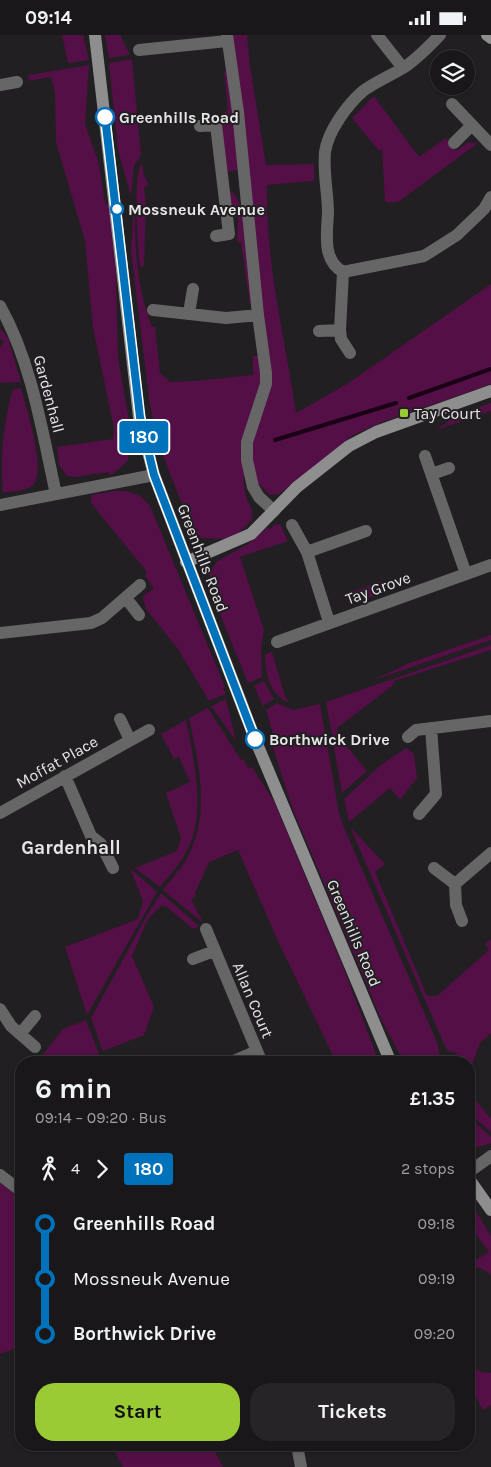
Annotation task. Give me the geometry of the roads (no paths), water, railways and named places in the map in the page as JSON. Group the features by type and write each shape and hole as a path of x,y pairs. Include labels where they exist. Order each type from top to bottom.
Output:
{"street":[{"name":"Greenhills Road","path":"95,35 119,224 140,417 154,475 255,739 388,1056"},
{"path":"377,35 402,68"},
{"path":"440,35 420,55 364,90 351,103 332,133 326,149 324,173 328,251 333,265 343,273 424,257 456,235 484,209 491,197"},
{"path":"487,35 491,38"},
{"path":"146,44 227,38 238,112 243,177 266,384 247,441 247,460 253,487 259,497 274,511"},
{"path":"0,85 17,82"},
{"path":"452,104 491,145"},
{"path":"200,126 216,125 229,234 216,236"},
{"path":"454,143 472,125"},
{"path":"223,179 243,177"},
{"path":"343,273 340,330 342,339 350,353"},
{"path":"189,313 193,289"},
{"path":"153,310 226,318 258,315"},
{"name":"Gardenhall","path":"1,311 19,347 33,391 56,494"},
{"path":"319,331 340,330"},
{"path":"186,562 251,534 297,487 349,446 376,432 491,391"},
{"path":"425,456 466,574"},
{"path":"432,475 449,468"},
{"path":"0,505 154,475"},
{"path":"292,525 307,552 330,622"},
{"path":"307,552 366,531"},
{"name":"Tay Grove","path":"277,642 491,565"},
{"path":"0,633 91,623 102,619 140,585"},
{"path":"126,598 140,615"},
{"path":"120,719 130,740"},
{"path":"408,737 416,730 491,721"},
{"path":"419,814 436,794 431,728"},
{"name":"Moffat Place","path":"0,813 148,730"},
{"path":"65,776 91,836 101,844 113,868"},
{"path":"455,884 491,853"},
{"path":"434,868 455,884 456,905 462,921"},
{"name":"Allan Court","path":"206,929 260,1056"},
{"name":"Allan Court","path":"193,959 214,951"},
{"path":"0,1009 20,1034 35,1047"},
{"path":"20,1034 35,1016"},
{"path":"475,1168 491,1156"},
{"path":"0,1175 15,1186"},
{"path":"475,1187 491,1210"},
{"path":"298,1451 300,1467"}],"waterway":[{"path":"409,398 491,369"},
{"path":"275,440 396,403"}],"place":[{"name":"Greenhills Road","path":"105,117"},
{"name":"Mossneuk Avenue","path":"117,209"},
{"name":"Tay Court","path":"404,413"},
{"name":"Borthwick Drive","path":"255,739"}],"district":[{"name":"Gardenhall","path":"71,848"}]}
